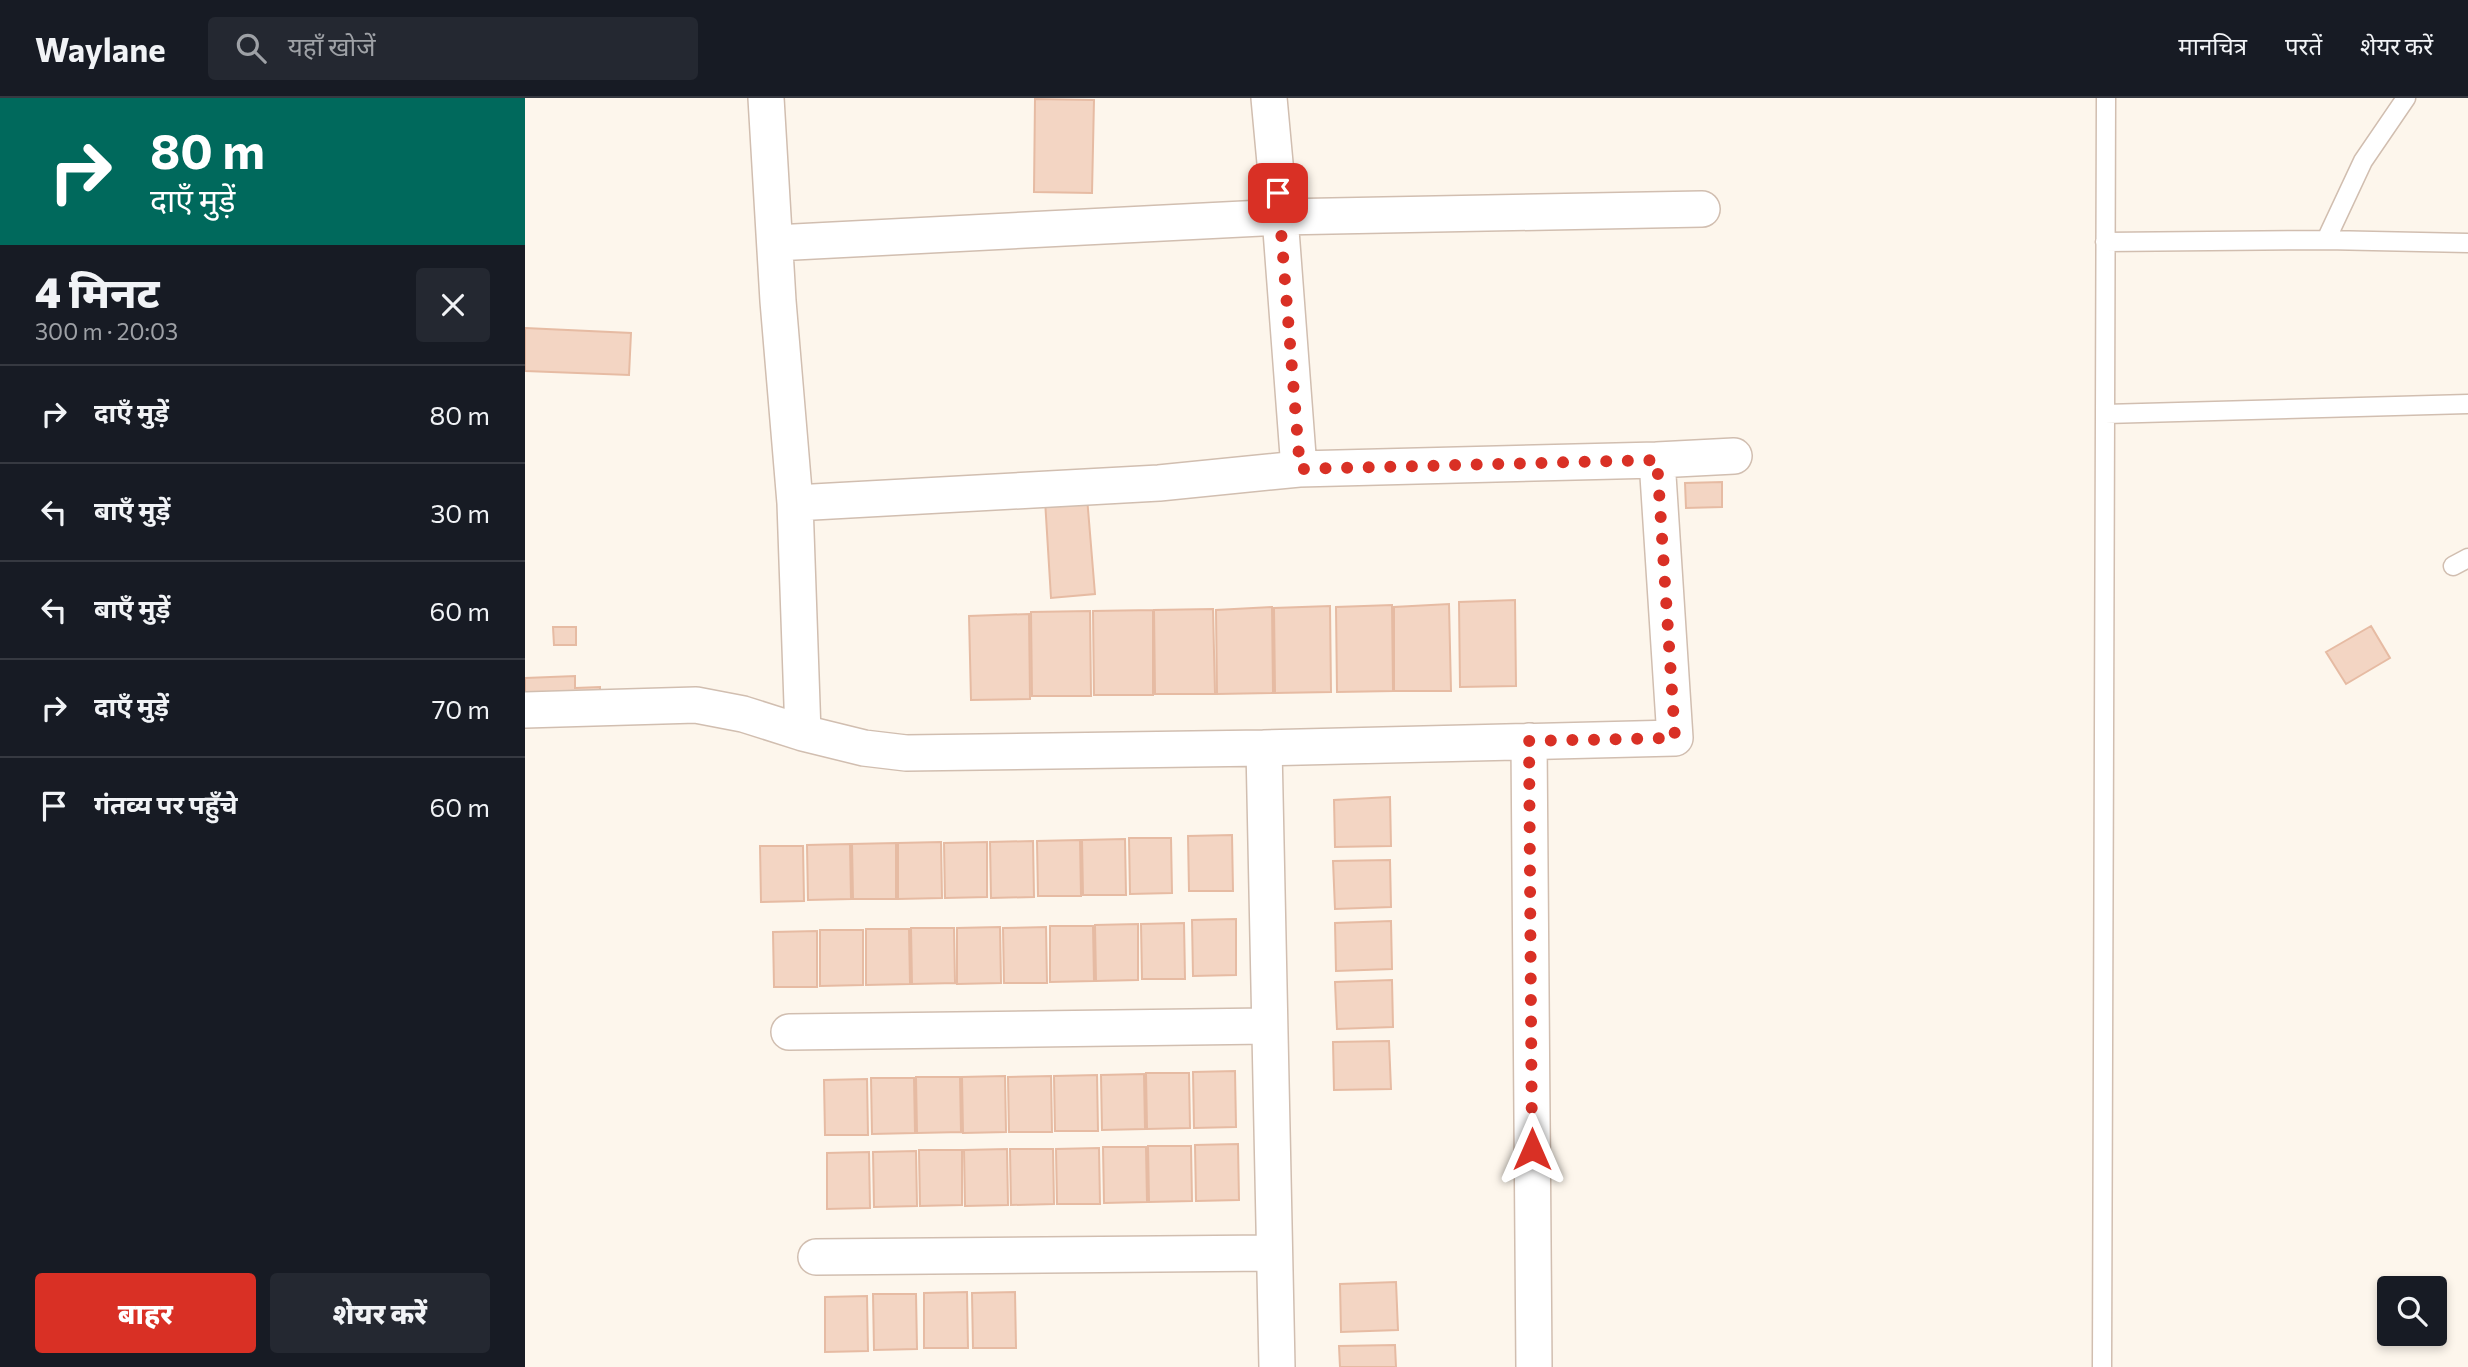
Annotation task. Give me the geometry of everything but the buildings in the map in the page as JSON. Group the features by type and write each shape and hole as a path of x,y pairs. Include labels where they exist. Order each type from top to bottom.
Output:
{"street":[{"path":"767,98 795,503 803,733"},
{"path":"1269,98 1300,469"},
{"path":"775,243 1280,217 1702,209"},
{"path":"795,503 1159,483 1300,469 1734,456"},
{"path":"525,710 696,705 743,713 803,733 864,748 906,754 1675,738 1657,460"},
{"path":"1529,741 1534,1367"},
{"path":"1264,748 1277,1367"},
{"path":"789,1032 1268,1026"},
{"path":"816,1257 1273,1253"}],"lane":[{"path":"2102,1367 2106,98"},
{"path":"2326,240 2363,160 2406,98"},
{"path":"2105,242 2326,240 2468,243"},
{"path":"2105,414 2468,404"}],"route":[{"path":"1278,193 1300,469 1657,460 1675,738 1529,741 1532,1149"}]}
